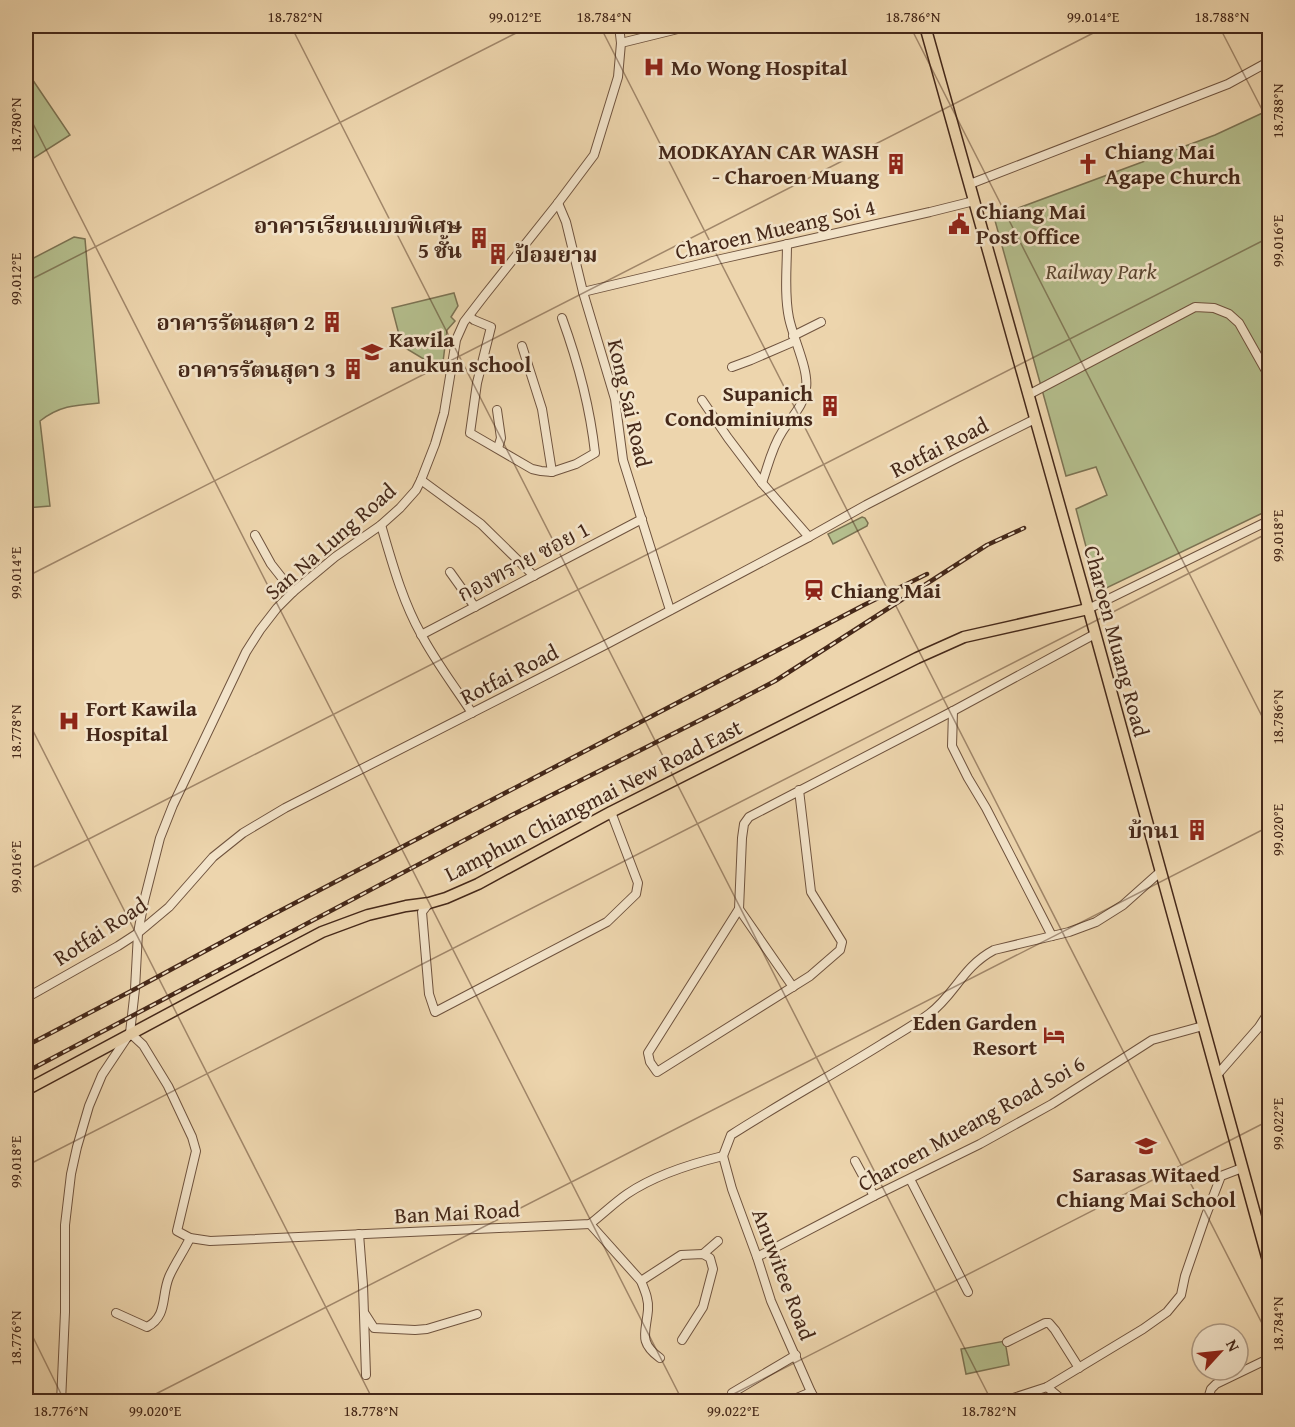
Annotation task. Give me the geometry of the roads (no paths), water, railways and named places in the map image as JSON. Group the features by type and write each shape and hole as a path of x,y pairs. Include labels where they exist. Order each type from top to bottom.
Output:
{"main road":[{"name":"Charoen Muang Road","path":"926,26 1269,1268"},
{"path":"1083,589 1069,612 1086,622 1094,632"},
{"name":"Lamphun Chiangmai New Road East","path":"26,1090 322,932 368,915 429,903 478,884 611,812 917,658 964,638 1088,609"}],"street":[{"name":"San Na Lung Road","path":"130,1033 138,933 160,838 172,805 246,652 277,608 335,557 381,525 416,490 435,444 444,413 456,340 464,322 594,154 618,77 620,26"},
{"path":"621,43 690,26"},
{"path":"970,184 1228,84 1269,62"},
{"name":"Charoen Mueang Soi 4","path":"583,292 974,201"},
{"name":"Kong Sai Road","path":"558,202 566,222 583,292 615,399 623,460 670,610"},
{"path":"762,483 777,441 799,409 807,385 805,370 788,316 787,244"},
{"path":"1029,394 1195,307 1214,308 1229,314 1239,323 1269,378"},
{"path":"469,316 491,327 477,383 470,433 532,469 552,472 576,464 595,453 593,429 584,388 562,318"},
{"path":"732,367 751,360 821,322"},
{"path":"522,346 543,410 552,472"},
{"path":"702,400 762,483 809,537"},
{"path":"497,410 501,438 498,448"},
{"name":"Rotfai Road","path":"26,998 138,933 169,907 213,857 243,833 285,808 607,644 866,505 1035,419"},
{"path":"421,480 481,524 534,576"},
{"name":"กองทราย ซอย 1","path":"421,635 642,519"},
{"path":"1088,609 1269,520"},
{"path":"381,525 407,607 421,635 472,713"},
{"path":"255,535 271,564 294,592"},
{"path":"450,572 475,607"},
{"path":"799,790 811,892 842,942 840,950 810,976 657,1072 650,1062 648,1053 739,909 742,838 744,824 748,817 799,790 953,711 1094,632"},
{"path":"953,711 952,746 1052,936"},
{"path":"429,903 422,912 429,994 435,1012 607,922 636,894 638,883 611,812"},
{"path":"660,1358 650,1351 645,1336 648,1309 641,1281 590,1224 626,1195 650,1181 723,1156 731,1135 930,1014 945,999 967,970 983,956 994,950 1083,928 1108,915 1160,872"},
{"path":"739,909 793,987"},
{"path":"1216,1075 1259,1027 1269,1010"},
{"name":"Charoen Mueang Road Soi 6","path":"757,1257 874,1196 964,1153 1044,1109 1152,1040 1203,1026"},
{"path":"1259,1027 1269,1032"},
{"path":"61,1401 65,1312 65,1224 71,1174 93,1096 102,1075 130,1033"},
{"name":"Ban Mai Road","path":"130,1033 143,1044 168,1086 192,1137 196,1151 177,1231 190,1238 210,1241 590,1224"},
{"name":"Anuwitee Road","path":"723,1156 771,1302 817,1401"},
{"path":"855,1161 874,1196"},
{"path":"1000,1401 1047,1387 1167,1312 1181,1295 1203,1221 1221,1176 1242,1168"},
{"path":"910,1179 968,1292"},
{"path":"359,1234 366,1375"},
{"path":"116,1313 147,1327 154,1323 162,1312 169,1277 190,1238"},
{"path":"703,1254 718,1241"},
{"path":"641,1281 681,1255 703,1254 710,1258 713,1269 703,1307 682,1340"},
{"path":"364,1314 374,1328 415,1330 431,1328 477,1314"},
{"path":"1007,1342 1049,1323 1079,1368"},
{"path":"732,1393 795,1355"},
{"path":"1207,1401 1211,1389 1216,1384 1269,1358"},
{"path":"1047,1387 1065,1401"},
{"path":"787,1401 811,1392"}],"railway":[{"path":"26,1072 512,815 775,681 987,545 1024,528"},
{"path":"26,1046 272,915 927,574"}],"place":[{"name":"Mo Wong Hospital","path":"654,67"},
{"name":"MODKAYAN CAR WASH - Charoen Muang","path":"896,164"},
{"name":"Chiang Mai Agape Church","path":"1088,164"},
{"name":"Chiang Mai Post Office","path":"959,224"},
{"name":"อาคารเรียนแบบพิเศษ 5 ชั้น","path":"479,238"},
{"name":"ป้อมยาม","path":"498,254"},
{"name":"อาคารรัตนสุดา 2","path":"332,322"},
{"name":"Kawila anukun school","path":"372,352"},
{"name":"อาคารรัตนสุดา 3","path":"353,369"},
{"name":"Supanich Condominiums","path":"830,406"},
{"name":"Chiang Mai","path":"814,590"},
{"name":"Fort Kawila Hospital","path":"69,721"},
{"name":"บ้าน1","path":"1197,830"},
{"name":"Eden Garden Resort","path":"1054,1035"},
{"name":"Sarasas Witaed Chiang Mai School","path":"1146,1146"}],"park label":[{"name":"Railway Park","path":"1101,271"}]}
